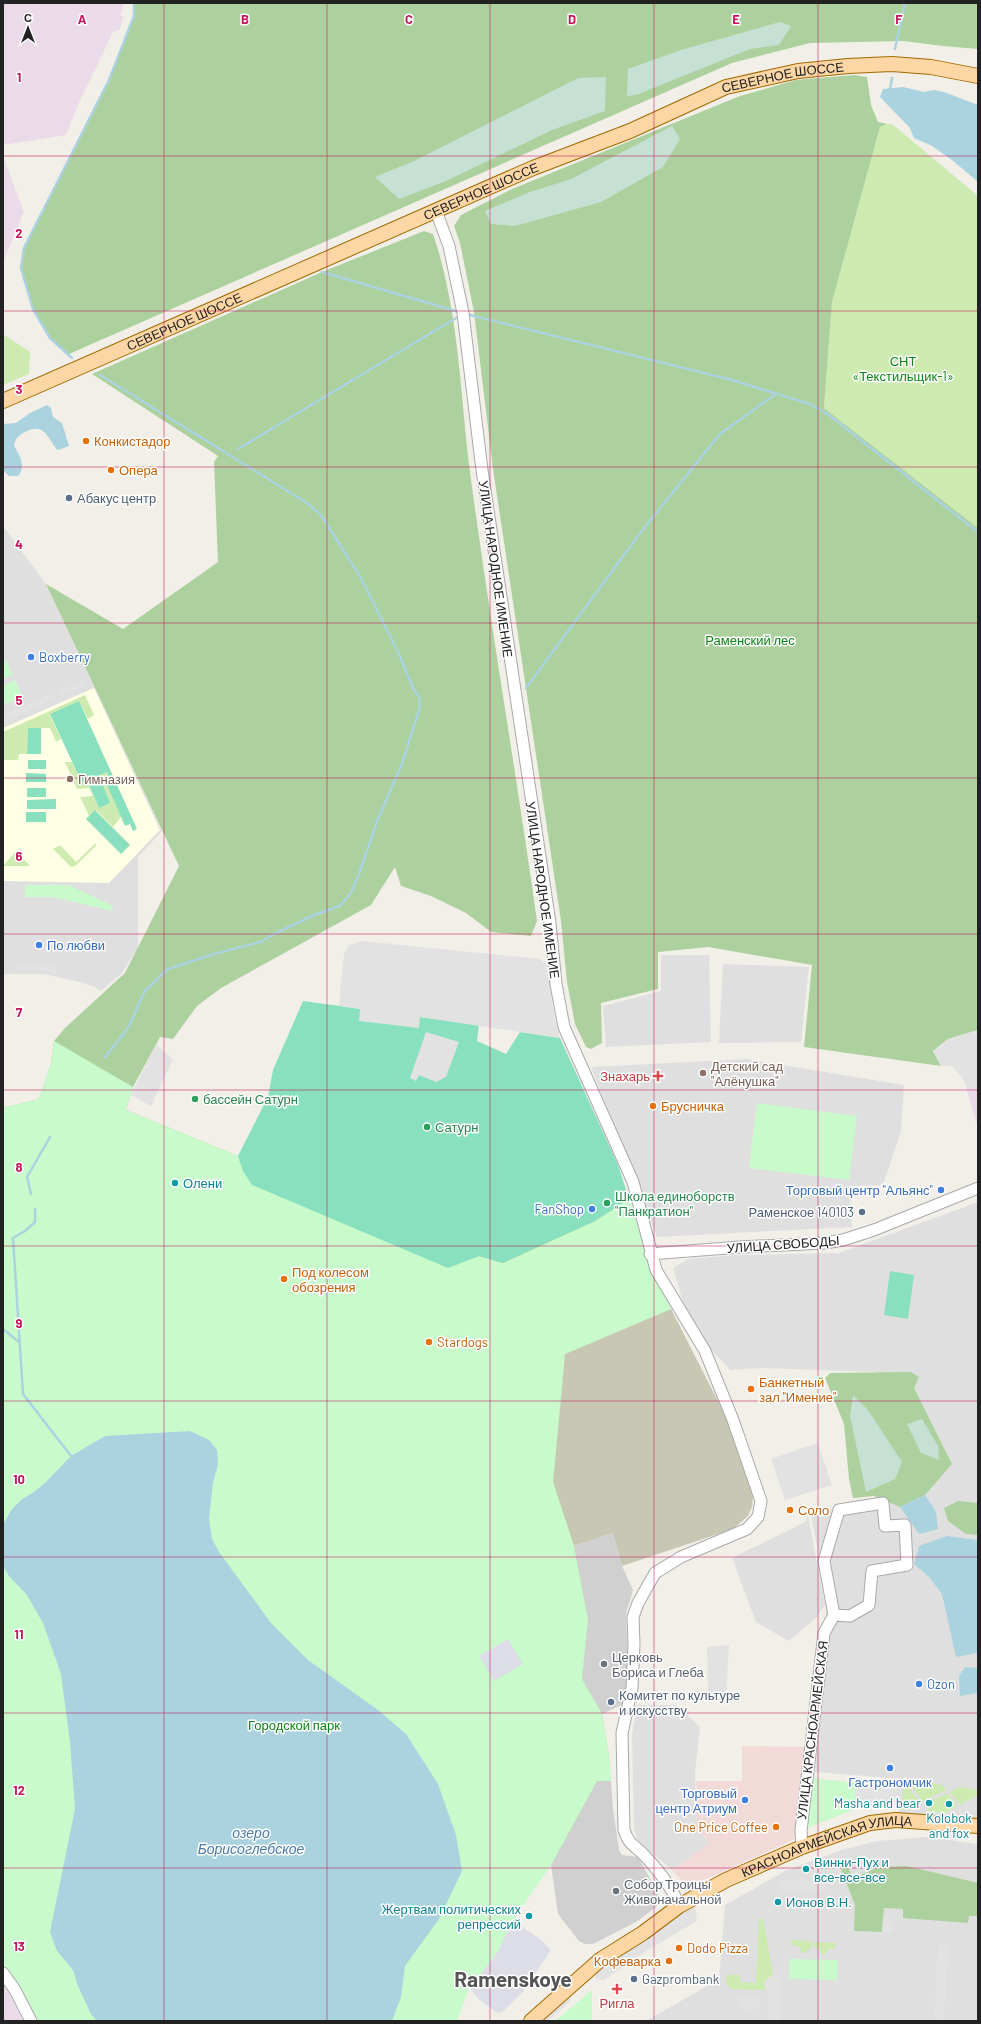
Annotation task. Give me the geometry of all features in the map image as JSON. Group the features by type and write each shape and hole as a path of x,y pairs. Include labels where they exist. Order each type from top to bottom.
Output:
{"main road":[{"name":"СЕВЕРНОЕ ШОССЕ","path":"3,401 533,168 630,131 726,86 798,72 848,66 892,64 931,67 978,76"},
{"name":"КРАСНОАРМЕЙСКАЯ УЛИЦА","path":"531,2021 600,1960 643,1933 679,1906 726,1880 802,1847 870,1823 896,1820 978,1826"}],"street":[{"name":"УЛИЦА НАРОДНОЕ ИМЕНИЕ","path":"436,211 449,246 462,313 483,478 550,923 556,984 564,1027 633,1182 650,1254 656,1270 670,1296 704,1351 728,1406 761,1501 758,1517 747,1529 681,1557 655,1573 644,1589 633,1617 634,1644 632,1688 622,1733 624,1830 629,1843 644,1855 661,1876 676,1897 679,1906"},
{"name":"УЛИЦА СВОБОДЫ","path":"650,1254 740,1247 825,1243 844,1240 874,1230 978,1188"},
{"path":"883,1503 885,1526 905,1525 907,1565 872,1571 869,1605 850,1616 834,1615 824,1561 839,1510 883,1503"},
{"name":"УЛИЦА КРАСНОАРМЕЙСКАЯ","path":"802,1847 801,1831 824,1633 834,1615"},
{"path":"3,1973 15,1990 31,2021"}],"shaded area":[{"path":"3,3 124,3 121,15 123,18 119,30 113,32 79,103 66,135 3,145"},
{"path":"780,22 791,26 779,45 750,49 636,95 627,96 628,69 681,50"},
{"path":"606,77 605,111 552,130 446,181 399,199 375,177 414,161 578,78"},
{"path":"672,126 680,139 663,167 601,202 515,226 491,224 485,211 530,192 571,179"},
{"path":"3,156 24,212 3,262"},
{"path":"3,526 46,584 162,831 138,857 138,948 121,974 101,991 93,986 80,982 44,974 3,974"},
{"path":"85,679 87,684 63,695 61,690"},
{"name":"Гимназия","path":"94,688 160,830 109,883 3,881 3,728"},
{"path":"53,693 56,698 3,722 3,716"},
{"path":"362,941 540,959 546,964 556,1026 560,1038 420,1017 419,1028 359,1021 360,1009 339,1006 344,954 349,945"},
{"path":"661,955 709,955 711,1042 606,1047 603,1006 661,991"},
{"path":"16,964 46,964 57,968 55,974 45,971 16,971"},
{"path":"723,964 809,967 801,1042 719,1043"},
{"path":"978,1030 978,1089 966,1087 964,1080 952,1066 941,1066 933,1051 948,1039"},
{"path":"426,1032 459,1042 446,1077 436,1082 419,1075 416,1081 410,1078"},
{"path":"156,1044 173,1060 151,1106 131,1095"},
{"path":"747,1059 904,1085 901,1131 883,1185 849,1186 852,1227 657,1237 635,1177 591,1067"},
{"path":"966,1087 978,1089 978,1126 975,1119"},
{"path":"978,1202 978,1819 899,1814 901,1779 815,1772 826,1653 826,1592 811,1515 880,1498 918,1468 877,1372 762,1368 730,1370 711,1349 684,1306 673,1268 688,1259 736,1255 839,1253"},
{"path":"671,1309 726,1417 753,1497 752,1507 748,1516 733,1529 622,1566 613,1533 574,1546 553,1482 565,1354"},
{"path":"853,1395 868,1410 902,1462 895,1479 866,1492 850,1416"},
{"path":"922,1419 938,1446 939,1460 921,1453 907,1424"},
{"path":"818,1443 832,1485 785,1500 771,1459"},
{"path":"808,1516 825,1605 816,1618 789,1641 756,1622 732,1558 805,1522"},
{"path":"613,1533 622,1566 633,1590 626,1613 628,1666 624,1704 602,1714 582,1679 588,1620 574,1546"},
{"path":"508,1639 523,1664 494,1681 479,1656"},
{"path":"729,1645 726,1698 714,1697 708,1691 707,1647"},
{"path":"637,1705 677,1705 700,1727 695,1773 697,1825 709,1844 672,1870 637,1840 634,1828 632,1734"},
{"path":"742,1746 807,1747 796,1835 793,1840 688,1887 672,1870 709,1844 697,1825 696,1781 742,1781"},
{"path":"597,1781 611,1781 613,1809 619,1850 622,1855 638,1857 658,1893 658,1901 656,1907 636,1922 593,1944 585,1944 579,1941 558,1914 551,1865"},
{"path":"855,1783 902,1783 900,1805 868,1805 855,1809"},
{"path":"928,1837 978,1844 978,2021 646,2021 719,1979 725,1905 785,1871 841,1850 877,1841"},
{"path":"825,1880 829,1890 780,1890 780,1881"},
{"path":"695,1906 697,1921 648,1950 604,1980 596,1979 595,1973 641,1939"},
{"path":"883,1917 893,1918 892,1932 882,1932"},
{"path":"513,1920 541,1940 551,1950 523,1992 502,2012 497,2013 480,2000 469,1988 496,1955"},
{"path":"938,1945 948,1946 944,2021 934,2021"},
{"path":"773,1974 780,1974 780,2020 770,2020 767,2009 768,1998 764,1982"},
{"path":"3,1983 6,1987 23,2021 3,2021"},
{"path":"569,1994 570,2002 547,2021 538,2021"},
{"path":"734,1995 760,1997 760,2008 745,2012"}],"green space":[{"path":"134,3 978,3 978,49 904,41 810,43 732,63 69,354 50,338 33,309 21,268 24,248 109,80 134,16"},
{"name":"Раменский лес","path":"854,75 867,77 871,105 878,122 887,124 880,127 832,302 824,408 978,528 978,1030 948,1039 933,1051 941,1066 804,1047 812,965 708,947 658,952 658,989 601,1003 602,1043 591,1049 586,1047 575,1024 567,982 561,921 493,469 474,312 460,243 454,226 461,215 512,189 740,96 796,80"},
{"name":"СНТ «Текстильщик-1»","path":"887,124 892,124 978,196 978,528 824,408 832,302 880,127"},
{"path":"424,231 433,234 442,263 458,352 470,472 537,921 531,936 491,932 466,913 431,896 401,886 395,867 371,905 221,988 197,1006 173,1039 160,1037 133,1087 126,1110 238,1156 243,1171 595,1221 629,1199 652,1275 671,1309 565,1354 553,1482 574,1546 588,1620 582,1679 602,1714 609,1756 611,1781 597,1781 551,1865 533,1862 3,1196 3,1108 39,1099 51,1063 54,1041 65,1028 125,973 179,866 46,584 123,629 218,562 214,462 218,456 92,374 322,272"},
{"path":"3,334 30,352 29,374 3,385"},
{"path":"6,660 13,675 3,679 3,662"},
{"path":"15,680 23,697 6,704 3,698 3,686"},
{"path":"85,695 94,715 88,719 79,701 50,715 61,739 56,742 50,728 28,728 27,754 19,754 18,760 3,760 3,732"},
{"path":"79,701 137,829 133,831 130,824 125,826 104,778 108,776 107,772 82,783 50,714"},
{"path":"28,728 41,728 41,754 27,754"},
{"path":"28,760 46,760 46,769 28,769"},
{"path":"65,762 72,762 82,783 107,772 108,776 105,778 121,817 113,827 96,810 89,816 80,797 93,796 89,788 77,789","holes":["101,781 99,808 89,785"]},
{"path":"26,773 46,774 46,782 26,782"},
{"path":"101,781 110,803 99,808 89,785"},
{"path":"27,788 46,788 46,797 27,797"},
{"path":"56,799 56,809 27,809 27,800"},
{"path":"95,810 130,845 121,854 86,819"},
{"path":"26,812 46,812 46,822 26,822"},
{"path":"96,843 96,846 75,866 71,867 53,849 60,845 76,862"},
{"path":"16,851 30,866 3,866"},
{"path":"25,885 69,885 113,906 112,911 53,897 25,897"},
{"name":"Сатурн","path":"303,1001 479,1025 477,1041 506,1054 520,1032 560,1038 618,1165 629,1199 595,1221 502,1263 479,1256 448,1268 252,1185 243,1171 238,1156 268,1097 273,1070"},
{"name":"Городской парк","path":"54,1041 133,1087 126,1110 238,1156 243,1171 464,1261 479,1256 503,1263 595,1221 629,1199 652,1275 671,1309 565,1354 553,1482 574,1546 588,1620 582,1679 602,1714 609,1756 611,1781 597,1781 551,1865 513,1920 496,1955 469,1988 457,2021 32,2021 3,1970 3,1108 39,1099 51,1063"},
{"path":"757,1103 857,1116 849,1180 749,1168"},
{"path":"890,1271 914,1275 908,1319 884,1315"},
{"path":"911,1372 919,1377 914,1388 952,1464 925,1495 900,1507 874,1496 853,1498 849,1479 844,1424 825,1378 830,1373"},
{"path":"958,1501 978,1503 978,1535 966,1534 948,1521 944,1508"},
{"path":"813,1778 855,1783 855,1809 807,1828"},
{"path":"907,1780 942,1785 947,1790 922,1801"},
{"path":"904,1781 920,1803 901,1810"},
{"path":"959,1787 978,1790 978,1795 960,1805 950,1792"},
{"path":"948,1793 957,1806 945,1813 930,1812 924,1804"},
{"path":"846,1862 853,1878 879,1867 907,1866 978,1883 978,1916 969,1916 968,1923 903,1918 903,1909 884,1908 882,1932 854,1931 855,1905 839,1864"},
{"path":"759,1917 763,1919 773,1974 764,1982 766,1990 731,1989 726,1982 726,1975 740,1975 740,1982 756,1983"},
{"path":"791,1940 812,1941 812,1947 805,1953 802,1953 800,1947 791,1945"},
{"path":"814,1942 836,1943 835,1949 828,1949 825,1955 822,1954 819,1949 814,1947"},
{"path":"789,1959 838,1960 837,1980 789,1979"},
{"path":"592,1990 592,2021 555,2021"}],"water":[{"path":"903,87 924,92 934,90 944,92 978,105 978,182 952,160 932,146 914,138 910,128 880,97 883,89"},
{"path":"47,405 51,408 53,417 62,423 69,446 58,450 43,431 33,429 25,432 17,438 14,445 21,460 21,472 18,476 9,476 3,470 3,424 16,423 30,413"},
{"name":"озеро Борисоглебское","path":"190,1431 209,1440 217,1450 218,1465 213,1482 209,1519 212,1539 219,1552 271,1623 308,1660 378,1710 406,1734 438,1784 456,1835 462,1871 439,1919 405,1966 401,1997 392,2021 97,2021 91,2014 78,1986 73,1970 57,1951 50,1932 75,1809 70,1742 61,1674 43,1623 27,1595 9,1576 3,1566 3,1525 12,1509 21,1500 46,1482 71,1456 105,1436"},
{"path":"925,1495 936,1512 938,1529 919,1534 900,1507"},
{"path":"947,1536 978,1540 977,1653 956,1657 942,1594 929,1577 914,1564 919,1546"},
{"path":"965,1667 978,1668 977,1693 960,1696 959,1676"}],"waterway":[{"path":"72,358 50,338 33,309 21,268 24,248 109,80 134,16 134,3"},
{"path":"895,49 905,3"},
{"path":"890,89 892,78"},
{"path":"322,272 459,312"},
{"path":"466,314 732,380 810,404 829,415 978,532"},
{"path":"238,449 461,315"},
{"path":"100,375 307,503 321,515 361,578 398,652 414,690 420,698 419,710 402,764 377,821 351,893 340,906 314,915 274,934 261,942 214,954 168,969 145,991 128,1028 105,1057"},
{"path":"526,688 641,532 720,434 776,394"},
{"path":"31,1194 27,1177 50,1137"},
{"path":"35,1209 35,1222 25,1231 13,1238 23,1394 71,1456"},
{"path":"3,1329 19,1342"}],"place":[{"name":"Конкистадор","path":"86,441"},
{"name":"Опера","path":"111,470"},
{"name":"Абакус центр","path":"69,498"},
{"name":"Boxberry","path":"31,657"},
{"name":"Гимназия","path":"70,779"},
{"name":"По любви","path":"39,945"},
{"name":"Детский сад \"Алёнушка\"","path":"703,1073"},
{"name":"Знахарь","path":"658,1076"},
{"name":"бассейн Сатурн","path":"195,1099"},
{"name":"Брусничка","path":"653,1106"},
{"name":"Сатурн","path":"427,1127"},
{"name":"Олени","path":"175,1183"},
{"name":"Торговый центр \"Альянс\"","path":"941,1190"},
{"name":"Школа единоборств \"Панкратион\"","path":"607,1203"},
{"name":"FanShop","path":"592,1209"},
{"name":"Раменское 140103","path":"862,1212"},
{"name":"Под колесом обозрения","path":"284,1279"},
{"name":"Stardogs","path":"429,1342"},
{"name":"Банкетный зал \"Имение\"","path":"751,1389"},
{"name":"Соло","path":"790,1510"},
{"name":"Церковь Бориса и Глеба","path":"604,1664"},
{"name":"Ozon","path":"919,1684"},
{"name":"Комитет по культуре и искусству","path":"611,1702"},
{"name":"Гастрономчик","path":"890,1768"},
{"name":"Торговый центр Атриум","path":"745,1800"},
{"name":"Masha and bear","path":"929,1803"},
{"name":"Kolobok and fox","path":"949,1804"},
{"name":"One Price Coffee","path":"776,1827"},
{"name":"Винни-Пух и все-все-все","path":"806,1869"},
{"name":"Собор Троицы Живоначальной","path":"616,1891"},
{"name":"Ионов В.Н.","path":"778,1902"},
{"name":"Жертвам политических репрессий","path":"529,1916"},
{"name":"Dodo Pizza","path":"679,1948"},
{"name":"Кофеварка","path":"669,1961"},
{"name":"Gazprombank","path":"634,1979"},
{"name":"Ригла","path":"617,1989"}],"district":[{"name":"Ramenskoye","path":"513,1980"}]}
